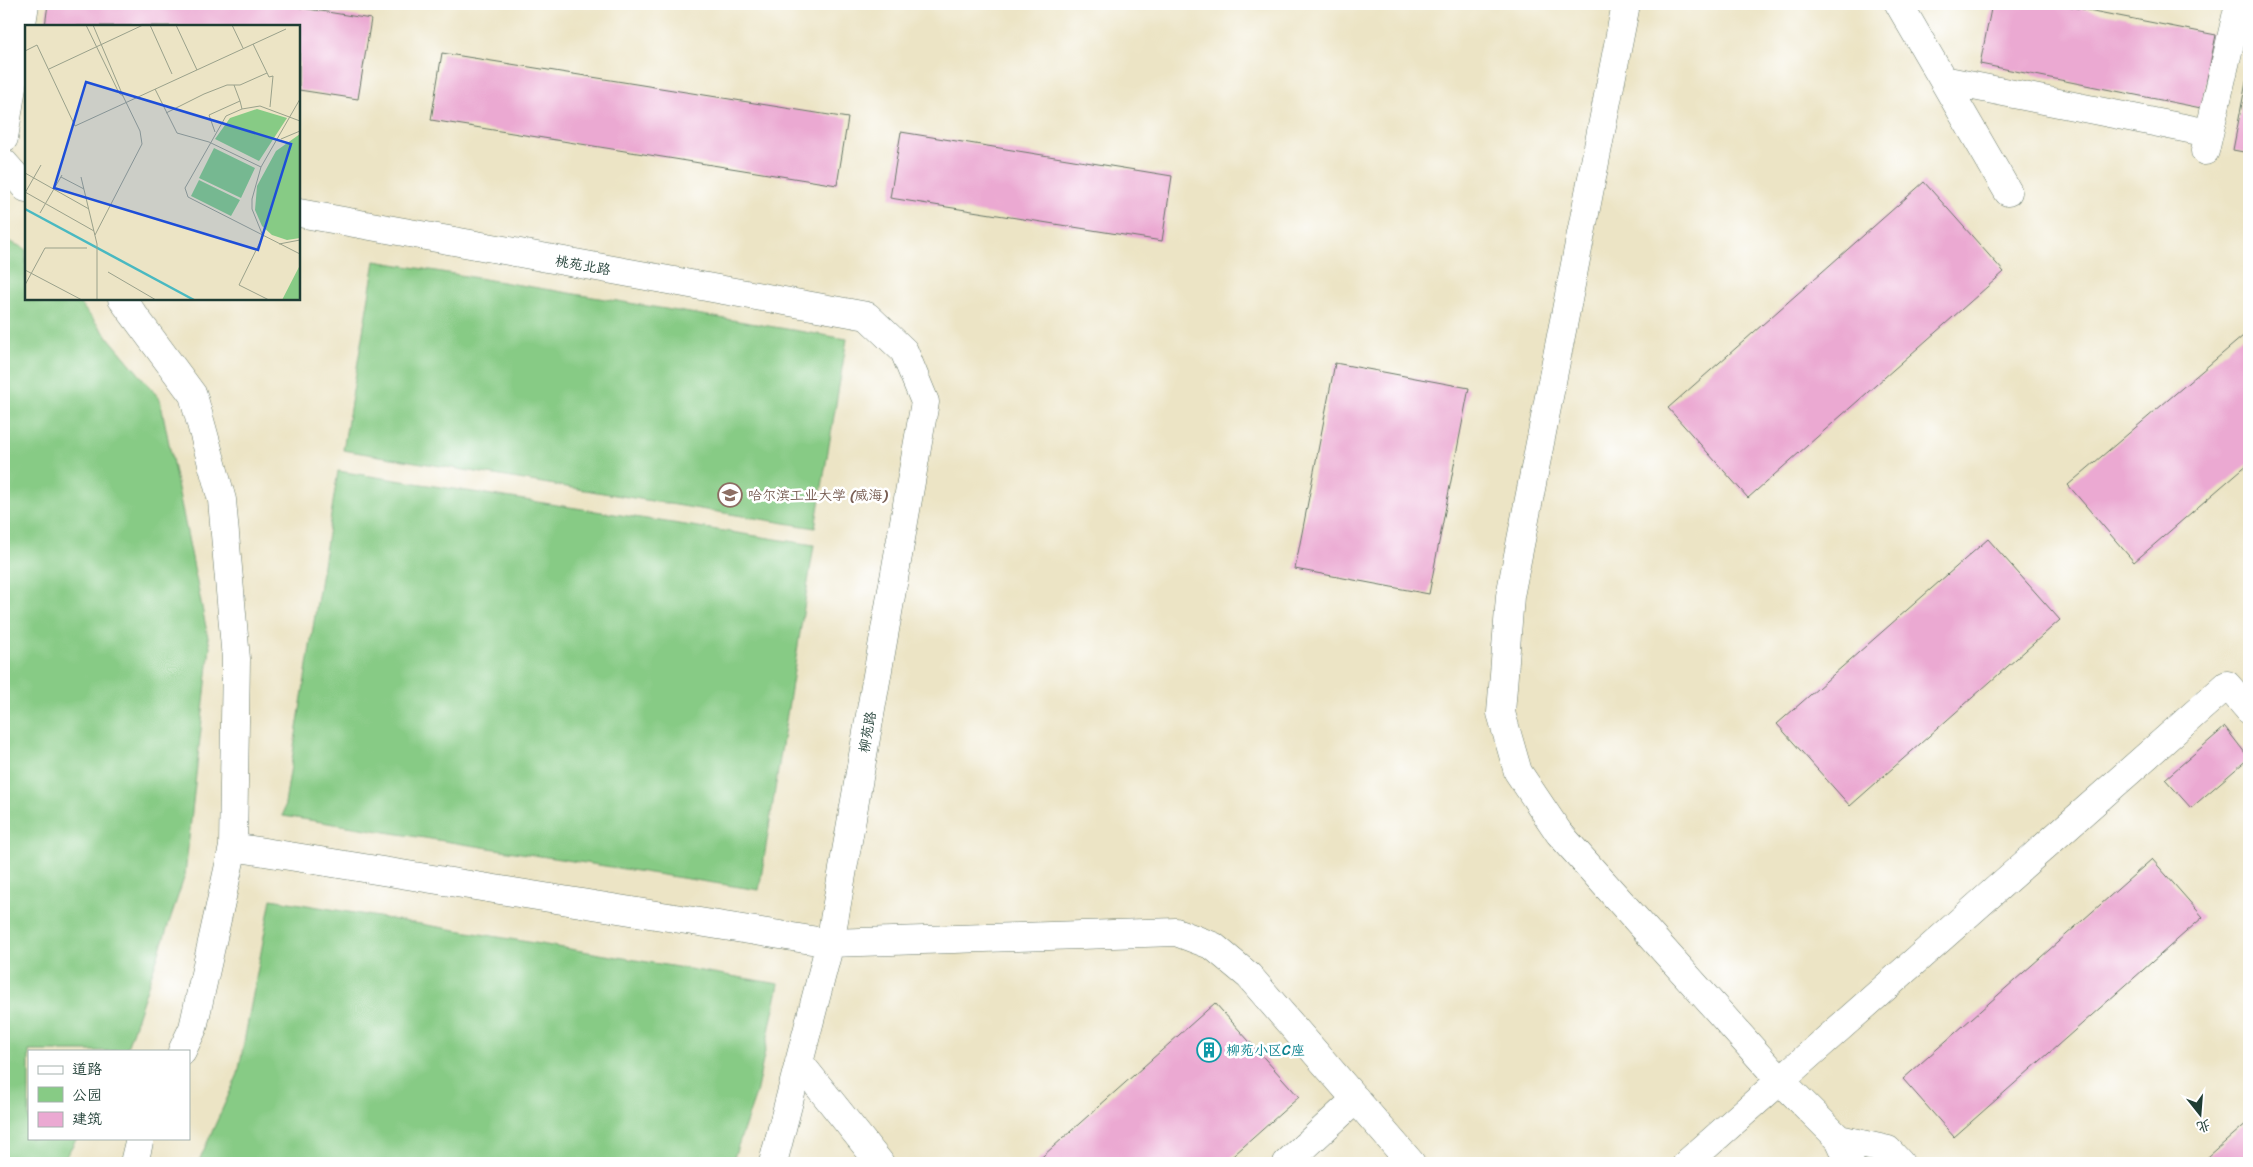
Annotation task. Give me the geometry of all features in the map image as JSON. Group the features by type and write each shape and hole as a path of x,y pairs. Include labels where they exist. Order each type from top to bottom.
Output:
{"street":[{"path":"4,138 26,4"},
{"path":"1626,4 1510,596 1501,713 1518,772 1559,834 1845,1151 1888,1150 1900,1163"},
{"path":"1899,4 2008,192"},
{"path":"1943,80 2207,142 2239,4"},
{"path":"4,162 25,164"},
{"path":"4,162 25,187"},
{"name":"桃苑北路","path":"300,213 867,316"},
{"path":"123,300 193,395 222,500 236,659 234,847 192,1028 182,1050"},
{"name":"柳苑路","path":"773,1163 830,943 925,402 904,352 867,316"},
{"path":"1686,1163 2227,685 2249,710"},
{"path":"234,847 830,943 1176,932 1213,946 1249,976 1411,1163"},
{"path":"799,1062 880,1163"},
{"path":"1287,1163 1356,1099"}],"green space":[{"path":"4,239 25,249 25,300 77,300 160,399 210,647 185,875 126,1050 28,1050 28,1140 76,1140 62,1163 4,1163"},
{"path":"375,261 847,339 815,528 343,450"},
{"path":"338,471 814,545 759,890 283,816"},
{"path":"271,899 779,984 756,1094 732,1163 198,1163 238,1074"}],"building":[{"path":"48,4 277,4 371,19 358,99 300,90 300,25 45,25"},
{"path":"1992,4 2057,4 2216,35 2201,108 1980,64"},
{"path":"442,53 848,118 837,185 431,120"},
{"path":"2247,77 2249,77 2249,153 2233,150"},
{"path":"901,132 1172,176 1162,241 890,198"},
{"path":"1924,182 2004,272 1748,498 1668,408"},
{"path":"2249,331 2249,463 2134,562 2068,485"},
{"path":"1335,363 1469,388 1429,594 1295,569"},
{"path":"1988,539 2060,620 1850,806 1777,724"},
{"path":"2225,727 2249,758 2191,808 2165,779"},
{"path":"2152,859 2203,917 1954,1137 1903,1079"},
{"name":"柳苑小区C座","path":"1215,1003 1299,1097 1225,1163 1035,1163"},
{"path":"2249,1121 2249,1163 2201,1163"}],"place":[{"name":"哈尔滨工业大学 (威海)","path":"730,495"},
{"name":"柳苑小区C座","path":"1209,1050"}]}
